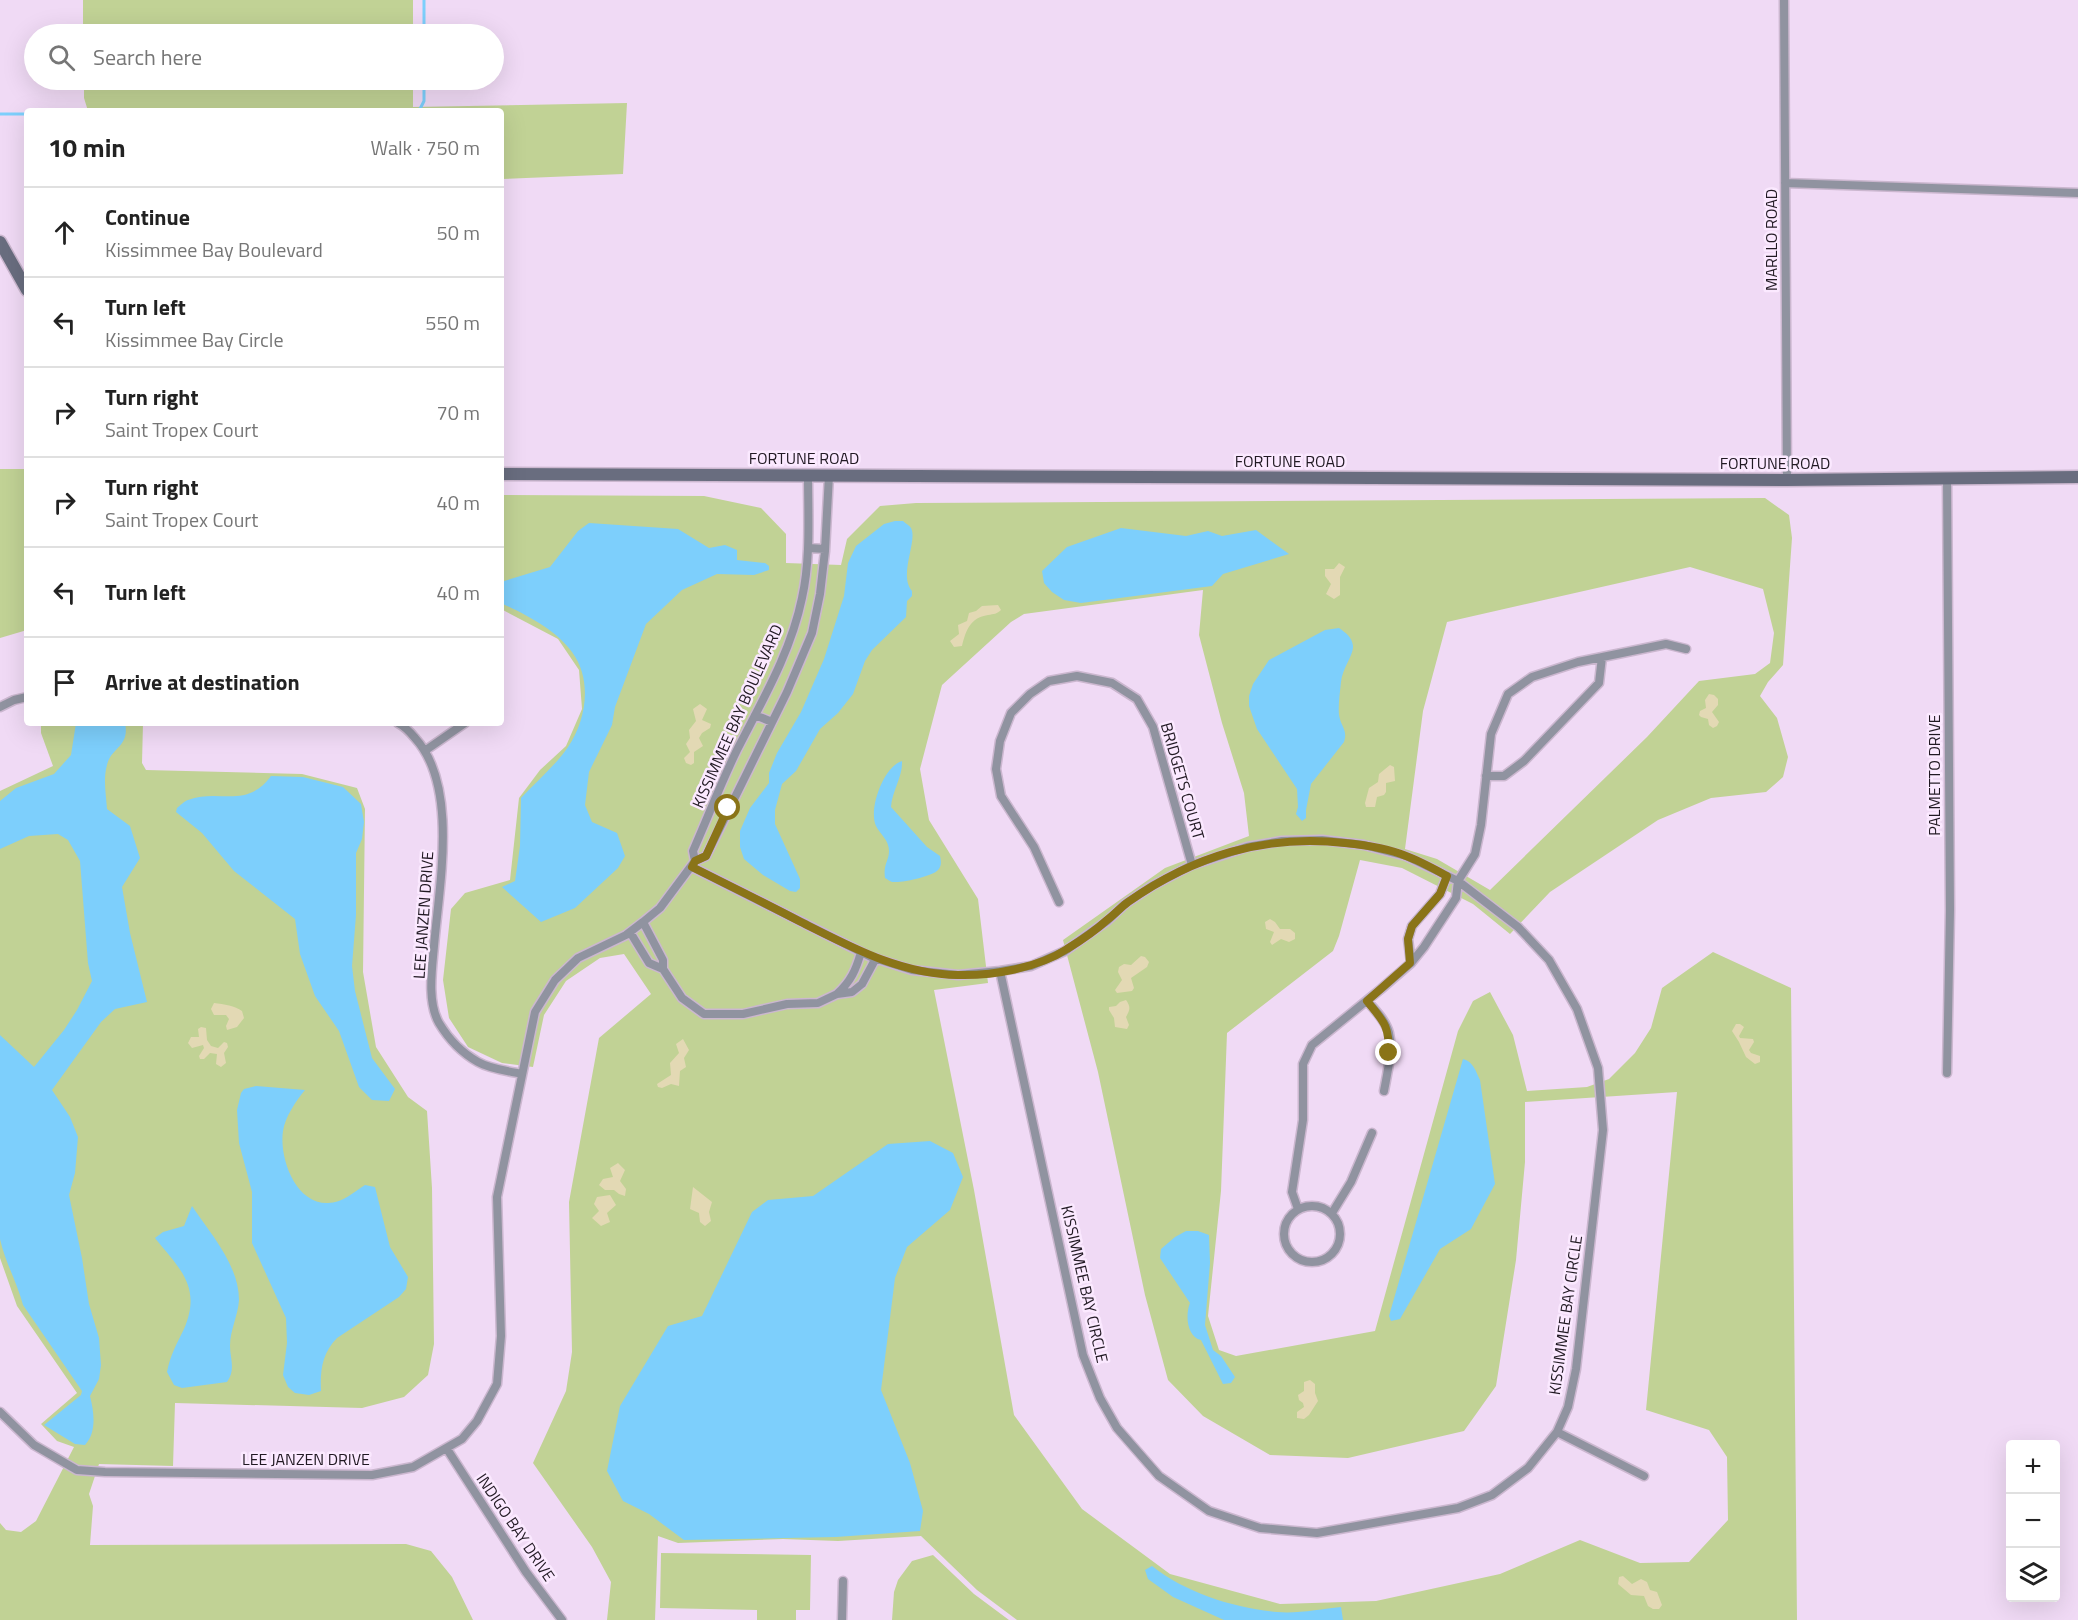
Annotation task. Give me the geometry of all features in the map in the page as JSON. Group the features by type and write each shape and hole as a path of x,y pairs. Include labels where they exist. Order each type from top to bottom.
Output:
{"street":[{"name":"MARLLO ROAD","path":"1784,0 1787,480"},
{"path":"1785,183 2078,193"},
{"path":"0,242 24,285"},
{"name":"FORTUNE ROAD","path":"504,474 1787,480 2078,477"},
{"name":"KISSIMMEE BAY BOULEVARD","path":"693,864 693,851 780,663 803,597 808,548 808,474"},
{"name":"KISSIMMEE BAY BOULEVARD","path":"693,864 706,856 788,692 812,633 820,594 825,549 829,475"},
{"name":"PALMETTO DRIVE","path":"1947,477 1950,910 1947,1073"},
{"path":"808,548 825,549"},
{"path":"1299,1209 1292,1192 1303,1120 1303,1064 1312,1045 1410,963 1424,947 1456,898 1458,881 1475,854 1491,734 1508,694 1532,677 1578,662 1666,644 1686,649"},
{"path":"1486,776 1504,776 1524,761 1599,683 1602,657"},
{"name":"BRIDGETS COURT","path":"1059,902 1034,847 1001,796 996,769 1000,741 1011,713 1030,694 1049,681 1077,676 1112,683 1137,699 1154,727 1192,865"},
{"path":"0,707 24,698"},
{"path":"755,715 772,722"},
{"name":"LEE JANZEN DRIVE","path":"405,726 426,750 439,783 444,831 432,999 438,1022 458,1047 478,1062 522,1074"},
{"path":"426,750 461,726"},
{"name":"KISSIMMEE BAY CIRCLE","path":"693,864 861,952 912,970 958,975 1031,966 1065,951 1107,921 1125,904 1152,886 1192,865 1247,847 1282,841 1322,840 1364,845 1406,856 1458,881 1486,900 1518,927 1549,960 1577,1009 1598,1068 1604,1130 1576,1369 1568,1407 1557,1432 1528,1468 1492,1495 1449,1510 1317,1533 1260,1528 1209,1511 1159,1476 1118,1428 1100,1398 1083,1355 1000,971"},
{"name":"LEE JANZEN DRIVE","path":"0,1412 34,1445 77,1470 372,1475 413,1467 447,1449 462,1438 477,1421 497,1384 501,1336 497,1197 535,1012 555,980 578,958 630,932 643,922 660,908 693,864"},
{"path":"1410,963 1408,939 1412,926 1440,894 1447,876"},
{"path":"643,922 663,960 663,969 682,998 704,1014 743,1014 787,1005 818,1003 837,994 850,982 856,972 861,952"},
{"path":"630,932 649,963 663,969"},
{"path":"837,994 852,992 862,984 876,958"},
{"path":"1367,1001 1381,1018 1389,1033 1384,1091"},
{"path":"1332,1213 1351,1182 1372,1133"},
{"path":"1316,1206 1332,1213 1341,1230 1340,1240 1330,1256 1321,1261 1311,1262 1294,1255 1285,1240 1286,1222 1299,1209 1316,1206"},
{"path":"1557,1432 1644,1476"},
{"name":"INDIGO BAY DRIVE","path":"447,1449 526,1572 562,1620"},
{"path":"842,1620 843,1581"}],"green space":[{"path":"83,0 413,0 413,24 83,24"},
{"path":"84,90 413,90 413,107 627,103 623,174 504,179 504,108 87,108"},
{"path":"0,469 24,469 24,631 0,638"},
{"path":"504,495 704,496 761,508 786,534 786,563 841,565 847,539 880,506 916,503 1765,498 1789,515 1792,538 1783,665 1768,682 1760,696 1777,718 1788,757 1783,777 1766,792 1711,798 1658,820 1550,892 1510,934 1473,904 1402,868 1360,860 1333,951 1227,1033 1221,1191 1208,1316 1219,1350 1236,1356 1375,1331 1458,1031 1473,1001 1490,992 1513,1035 1527,1091 1587,1087 1609,1079 1635,1053 1651,1028 1662,988 1713,952 1791,988 1797,1620 1017,1620 977,1590 921,1536 838,1541 783,1539 678,1543 658,1536 655,1620 607,1620 611,1582 592,1547 533,1463 566,1391 572,1352 569,1202 599,1038 651,994 624,954 600,958 566,981 544,1015 533,1067 502,1063 468,1047 449,1018 443,980 451,909 465,893 510,880 519,798 540,770 566,746 582,709 579,670 558,639 504,611","holes":["1690,567 1763,589 1774,633 1770,663 1755,674 1699,681 1647,737 1490,890 1437,859 1405,849 1423,711 1447,622","1203,590 1199,635 1222,723 1244,793 1249,836 1165,868 1063,940 1098,1072 1145,1295 1168,1380 1203,1416 1270,1455 1348,1458 1464,1431 1496,1386 1516,1260 1525,1162 1525,1102 1677,1092 1646,1410 1709,1430 1727,1457 1728,1520 1689,1562 1640,1563 1580,1540 1500,1574 1376,1601 1280,1604 1170,1574 1082,1509 1014,1415 974,1190 934,990 988,983 978,899 929,820 920,769 942,685 1011,622 1024,614"]},
{"path":"41,726 143,726 142,763 146,770 302,774 357,788 365,809 363,972 376,1047 408,1097 427,1111 432,1188 434,1344 428,1375 404,1397 362,1408 175,1403 173,1466 99,1464 89,1494 93,1506 90,1545 406,1544 431,1551 452,1577 473,1620 0,1620 0,1523 6,1530 21,1532 36,1521 74,1447 57,1441 41,1424 77,1393 17,1306 0,1258 0,791 53,766 41,733"},
{"path":"661,1553 811,1555 810,1610 796,1610 796,1620 757,1620 757,1610 660,1608"},
{"path":"933,1555 974,1594 1009,1620 892,1620 894,1592 898,1580 912,1561"}],"sand":[{"path":"1339,563 1345,567 1340,577 1340,595 1334,599 1326,594 1331,584 1325,576 1325,569 1334,569"},
{"path":"998,605 1001,610 973,622 967,630 962,646 954,647 950,641 959,634 958,625 967,621 969,613 982,606"},
{"path":"1709,694 1718,699 1718,705 1712,712 1719,722 1713,728 1709,725 1708,719 1699,715 1700,711 1706,708 1705,700"},
{"path":"700,704 707,709 702,720 711,724 710,728 699,738 703,746 694,752 694,763 691,765 686,763 684,758 690,752 686,744 690,738 689,730 696,721 693,709"},
{"path":"1390,765 1394,767 1395,781 1386,783 1386,792 1377,797 1375,807 1366,807 1369,788 1378,782 1379,774"},
{"path":"1270,919 1280,929 1290,929 1295,933 1295,939 1289,942 1281,939 1272,945 1270,942 1274,932 1266,929 1265,922"},
{"path":"1141,956 1149,962 1147,967 1131,978 1134,988 1132,991 1117,993 1115,990 1122,980 1118,972 1119,967 1124,964 1131,965"},
{"path":"1126,1000 1129,1007 1126,1017 1129,1025 1127,1029 1115,1027 1109,1007"},
{"path":"214,1003 239,1009 244,1018 237,1027 227,1030 229,1019 226,1015 214,1015 211,1009"},
{"path":"1736,1024 1744,1027 1740,1038 1753,1039 1754,1042 1749,1050 1760,1056 1760,1062 1755,1064 1746,1057 1732,1031"},
{"path":"206,1028 207,1040 211,1046 218,1048 224,1042 227,1043 228,1047 224,1053 226,1063 221,1067 216,1064 217,1054 210,1053 204,1059 200,1059 203,1045 192,1048 188,1043 191,1037 199,1037 198,1029"},
{"path":"683,1039 689,1050 684,1058 686,1067 680,1071 679,1086 671,1084 662,1088 658,1087 657,1084 671,1075 670,1063 679,1053 676,1044"},
{"path":"618,1163 625,1170 620,1181 626,1189 625,1196 614,1190 605,1190 599,1185 603,1179 613,1177 610,1168"},
{"path":"693,1187 712,1202 709,1212 711,1221 705,1226 700,1222 699,1213 690,1209"},
{"path":"610,1195 616,1205 607,1213 610,1222 601,1226 592,1218 599,1211 594,1204 597,1197"},
{"path":"1310,1380 1315,1384 1318,1401 1309,1415 1304,1419 1297,1418 1297,1412 1304,1407 1298,1395 1304,1391 1304,1382"},
{"path":"1623,1576 1632,1584 1641,1579 1647,1582 1650,1590 1657,1592 1662,1605 1659,1609 1648,1606 1644,1596 1631,1595 1618,1584 1619,1577"}],"water":[{"path":"903,521 911,528 912,534 907,576 912,596 907,601 906,617 872,650 865,661 853,694 838,713 820,729 796,771 782,784 775,810 775,824 800,879 800,888 796,892 790,891 763,875 744,859 740,847 740,831 750,808 769,783 769,773 777,753 801,712 824,659 844,596 848,563 856,546 884,524"},
{"path":"589,523 678,529 709,548 725,545 737,550 737,560 765,563 769,566 769,570 754,575 717,574 682,590 646,624 615,707 612,725 589,772 585,805 592,822 617,833 625,856 618,868 575,908 541,922 502,887 515,881 520,846 521,798 557,761 574,737 583,713 585,688 579,663 565,644 540,623 504,604 504,581 550,567 578,531"},
{"path":"1121,528 1186,536 1208,531 1222,536 1256,530 1289,554 1223,574 1212,586 1081,603 1064,600 1044,583 1042,571 1067,547"},
{"path":"1339,628 1350,638 1353,646 1342,677 1339,698 1339,715 1345,738 1311,784 1306,818 1302,821 1296,814 1297,789 1257,729 1249,706 1249,696 1253,684 1269,660 1325,630"},
{"path":"76,726 125,726 123,742 112,754 107,765 105,776 107,809 130,826 140,858 122,887 130,933 147,1002 115,1009 101,1022 52,1090 70,1117 78,1137 75,1173 69,1195 89,1304 99,1338 101,1365 99,1379 90,1396 93,1428 85,1445 75,1444 44,1425 81,1395 82,1391 23,1305 0,1239 0,1035 34,1067 64,1030 92,981 88,963 80,861 68,840 58,834 29,836 0,849 0,801 16,788 54,774 71,755"},
{"path":"902,761 891,807 927,847 940,856 941,863 938,870 930,875 893,882 885,878 889,847 876,826 874,809 884,779 895,765"},
{"path":"271,776 303,777 343,787 361,804 364,822 362,839 356,853 356,915 352,966 355,991 372,1058 395,1089 389,1101 372,1100 359,1087 339,1031 315,996 300,954 295,919 234,871 202,833 176,812 185,801 199,797 232,796 252,792 262,786"},
{"path":"1463,1059 1472,1064 1480,1080 1495,1184 1471,1229 1440,1249 1400,1319 1391,1321 1389,1316"},
{"path":"256,1086 305,1090 288,1115 282,1142 287,1165 298,1188 306,1196 316,1201 333,1203 365,1185 375,1187 390,1247 408,1277 406,1289 399,1297 337,1338 328,1350 323,1363 321,1391 309,1395 295,1393 288,1387 283,1375 287,1343 286,1318 252,1243 252,1192 239,1143 237,1110 244,1089"},
{"path":"930,1141 953,1153 963,1177 950,1210 907,1247 895,1278 881,1390 910,1463 923,1511 920,1531 836,1537 684,1540 649,1514 623,1501 607,1471 620,1406 668,1326 702,1316 752,1212 768,1200 813,1196 888,1144"},
{"path":"192,1206 229,1262 238,1287 239,1300 230,1340 232,1364 230,1378 227,1382 182,1388 174,1385 167,1372 184,1329 191,1301 186,1279 155,1238 163,1232 184,1226"},
{"path":"1186,1231 1198,1231 1209,1235 1210,1263 1205,1325 1213,1350 1221,1356 1235,1377 1231,1383 1223,1384 1201,1340 1196,1338 1190,1330 1188,1313 1190,1303 1160,1258 1161,1249"},
{"path":"1152,1566 1180,1584 1228,1603 1285,1612 1341,1607 1343,1620 1224,1620 1173,1597 1148,1579 1145,1570"}],"waterway":[{"path":"424,0 424,24"},
{"path":"420,108 424,101 424,90"},
{"path":"0,114 24,114"}],"route":[{"path":"728,808 706,856 695,861 692,867 871,957 912,970 958,975 1031,966 1065,951 1152,886 1192,865 1247,847 1282,841 1322,840 1364,845 1406,856 1447,876 1440,894 1412,926 1408,939 1410,963 1367,1001 1381,1018 1389,1033 1389,1053"}]}
